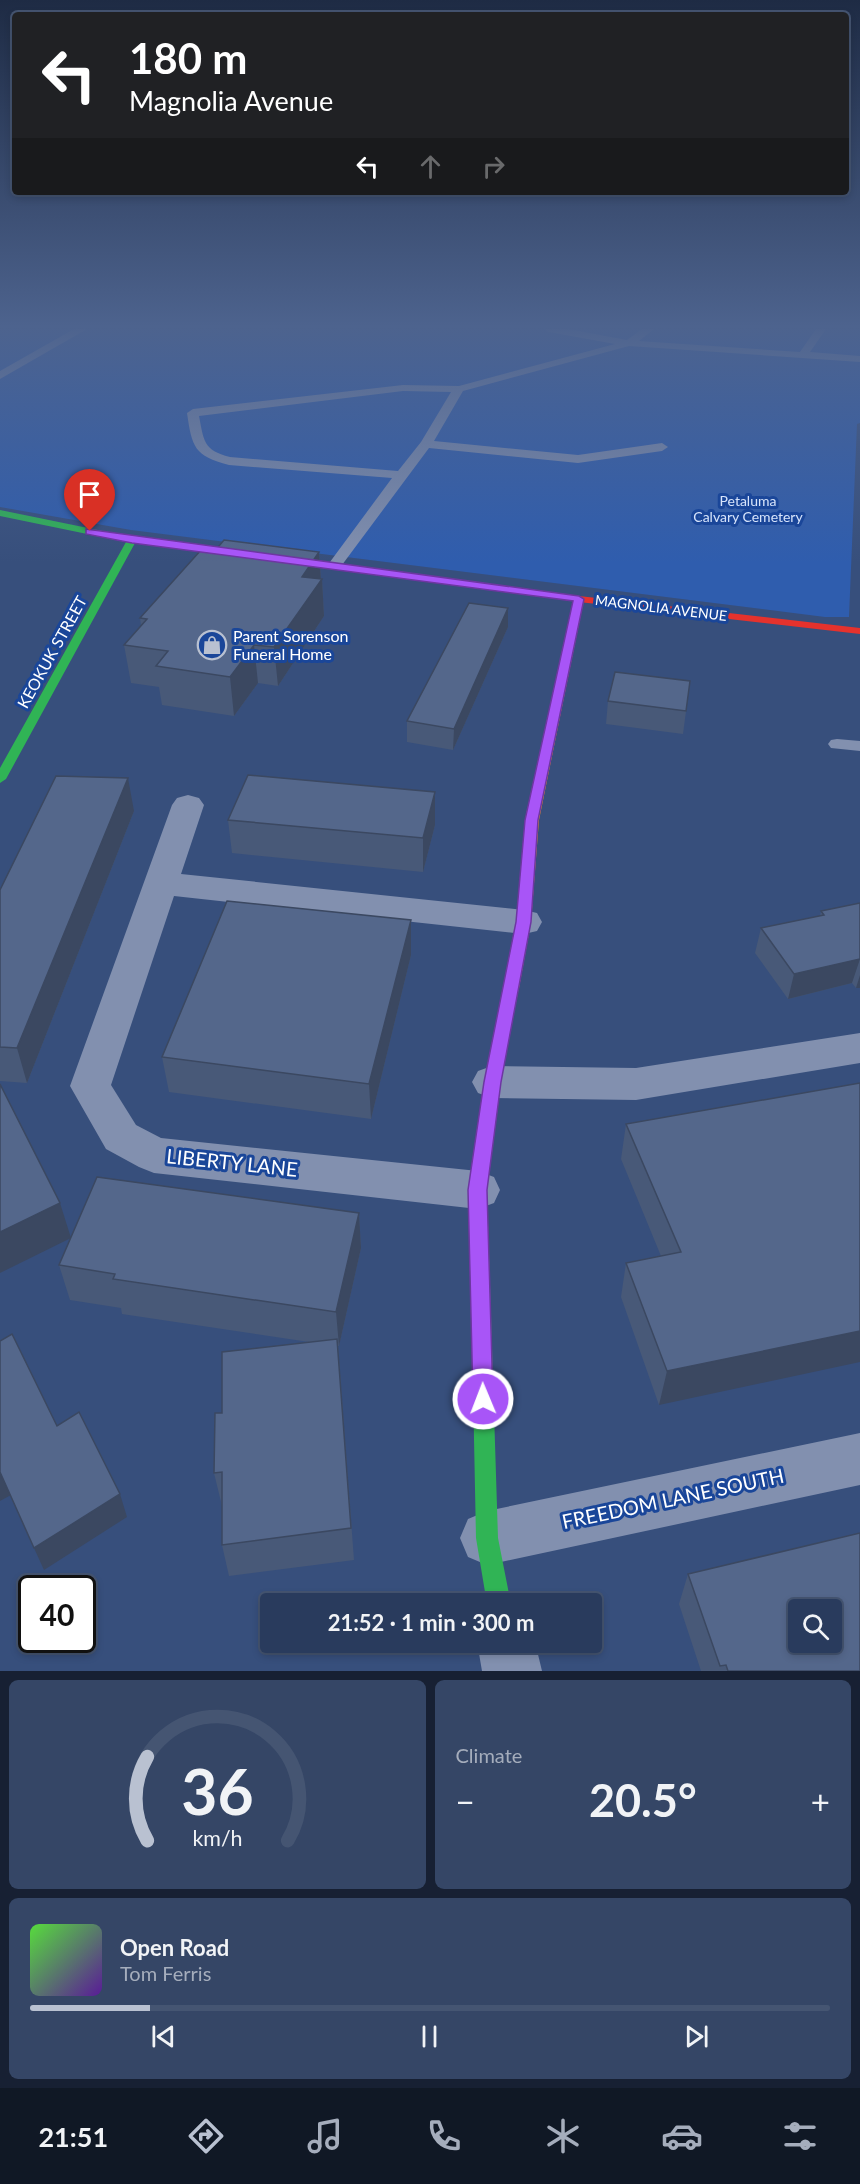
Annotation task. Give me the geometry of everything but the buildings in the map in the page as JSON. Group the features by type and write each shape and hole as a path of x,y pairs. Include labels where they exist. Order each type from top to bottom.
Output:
{"street":[{"name":"MAGNOLIA AVENUE","path":"0,513 132,540 579,599 860,631"},
{"name":"KEOKUK STREET","path":"0,779 91,619 132,540"},
{"path":"497,1593 487,1538 478,1190 492,1082 524,922 532,820 579,599"},
{"name":"LIBERTY LANE","path":"188,805 90,1086 121,1137 154,1155 478,1190"},
{"path":"159,883 524,922"},
{"path":"492,1082 636,1084 860,1048"},
{"name":"FREEDOM LANE SOUTH","path":"487,1538 860,1459"},
{"path":"508,1653 512,1671"}],"lane":[{"path":"244,407 193,413 199,447 208,456 230,461 401,475"},
{"path":"334,566 426,444 448,407"},
{"path":"426,444 578,459 662,447"},
{"path":"837,744 860,746"}],"green space":[{"name":"Petaluma Calvary Cemetery","path":"0,407 860,407 860,423 857,424 849,617 825,617 131,530 0,507"}],"traffic: fast":[{"path":"0,513 132,540 422,578"},
{"path":"0,779 132,540"},
{"path":"497,1593 487,1538 478,1190 492,1082 511,988"}],"traffic: slow":[{"path":"511,988 524,922 532,820 579,599"}],"traffic: jam":[{"path":"422,578 579,599 860,631"}],"place":[{"name":"Parent Sorenson Funeral Home","path":"212,645"}],"route":[{"path":"90,531 132,540 579,599 532,820 524,922 492,1082 478,1190 483,1399"}]}
